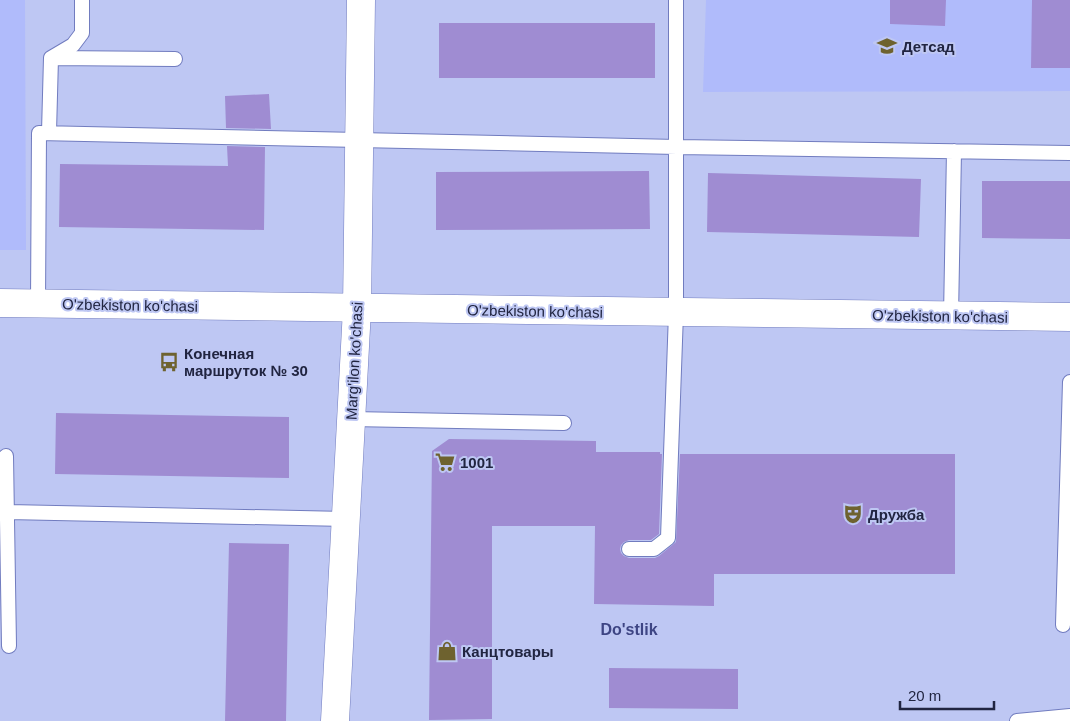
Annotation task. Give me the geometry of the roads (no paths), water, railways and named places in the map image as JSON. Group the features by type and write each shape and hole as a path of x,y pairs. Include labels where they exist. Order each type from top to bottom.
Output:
{"street":[{"name":"Marg'ilon ko'chasi","path":"335,721 357,309 361,0"},
{"name":"O'zbekiston ko'chasi","path":"0,304 1070,317"}],"lane":[{"path":"51,58 73,45 82,33 82,0"},
{"path":"629,549 654,549 668,538 676,313 676,0"},
{"path":"51,58 175,59"},
{"path":"49,132 51,58"},
{"path":"38,304 39,133 677,147 1070,152"},
{"path":"951,316 954,151"},
{"path":"1063,625 1070,382"},
{"path":"351,419 564,423"},
{"path":"6,456 9,646"},
{"path":"8,512 346,519"},
{"path":"1017,721 1070,716"}],"place":[{"name":"Детсад","path":"887,46"},
{"name":"Конечная маршруток № 30","path":"169,362"},
{"name":"1001","path":"445,462"},
{"name":"Дружба","path":"853,514"},
{"name":"Канцтовары","path":"447,651"}],"district":[{"name":"Do'stlik","path":"629,629"}]}
